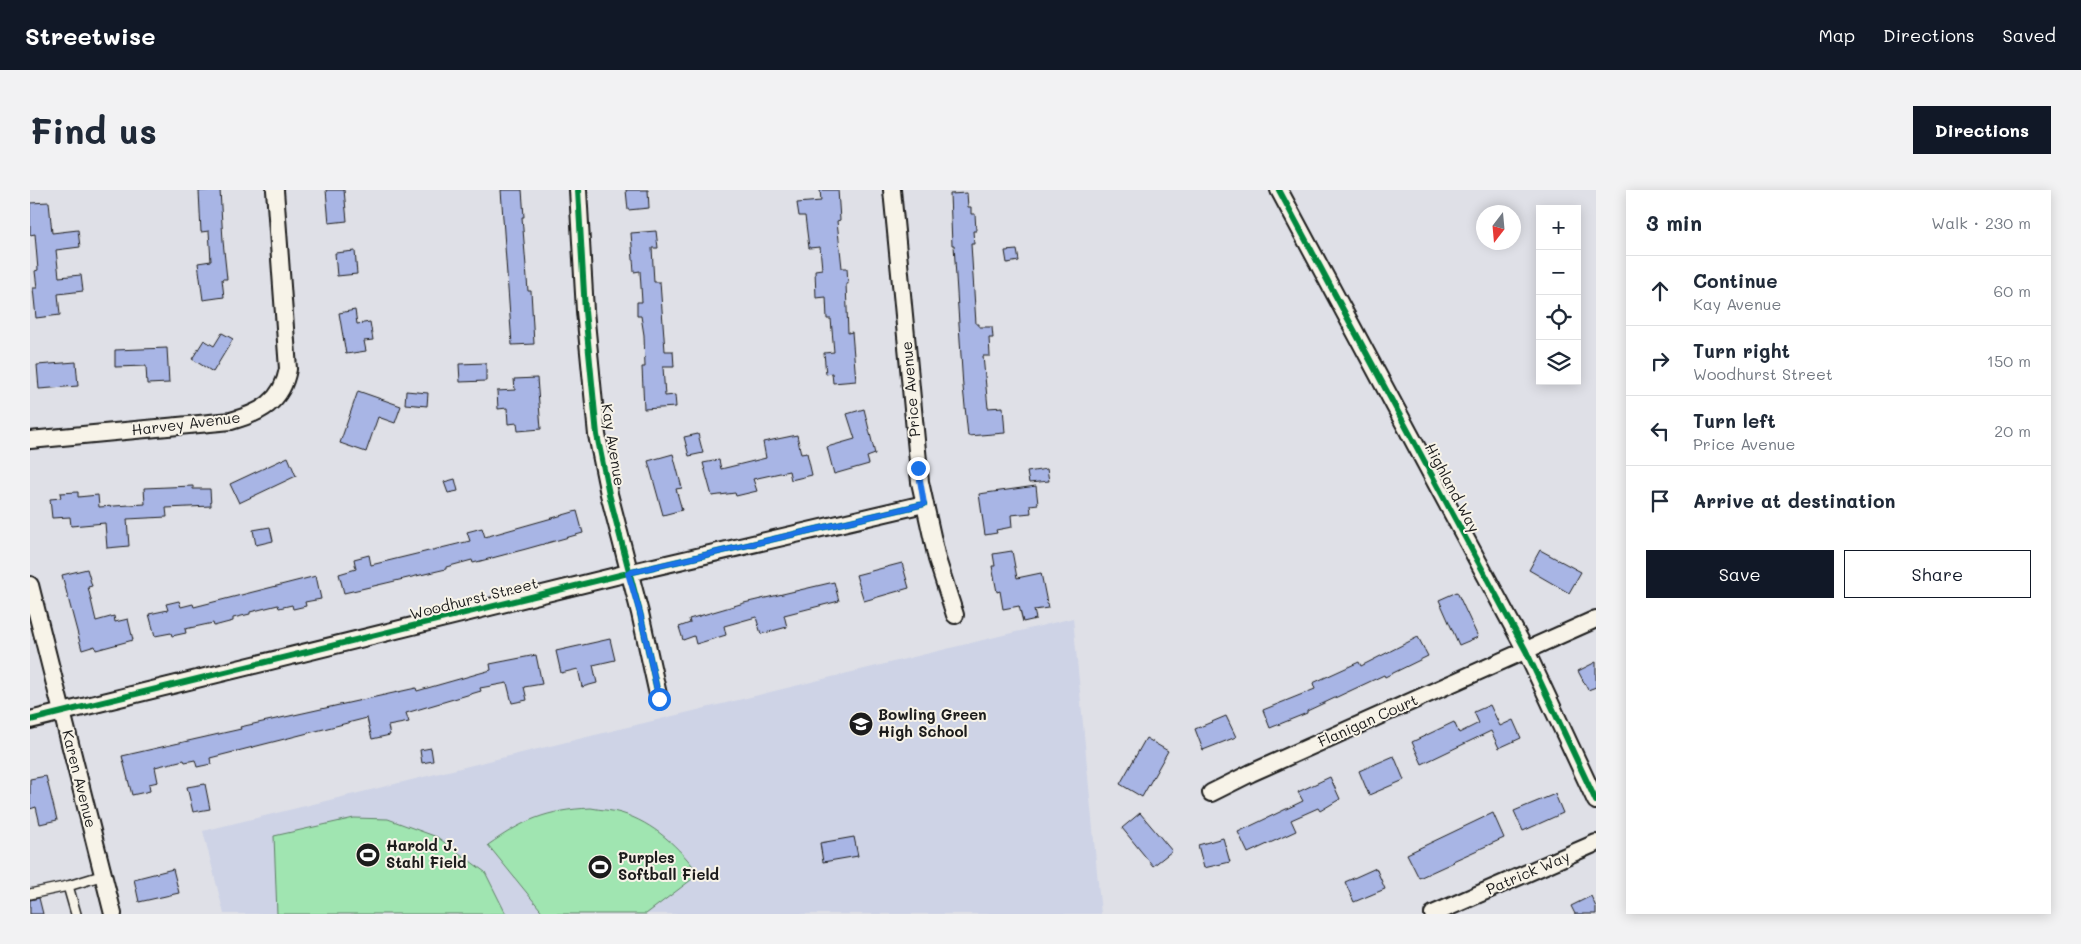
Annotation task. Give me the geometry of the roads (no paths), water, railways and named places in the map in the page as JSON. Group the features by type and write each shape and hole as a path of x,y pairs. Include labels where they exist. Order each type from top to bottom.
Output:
{"street":[{"name":"Harvey Avenue","path":"30,440 231,421 257,413 270,404 281,391 288,369 275,190"},
{"name":"Kay Avenue","path":"578,190 585,311 596,428 608,494 640,613 659,699"},
{"name":"Price Avenue","path":"892,190 914,430 924,504 936,558 955,615"},
{"name":"Highland Way","path":"1279,190 1526,651 1596,801"},
{"name":"Woodhurst Street","path":"30,720 628,573 924,504"},
{"name":"Karen Avenue","path":"30,585 113,914"},
{"name":"Flanigan Court","path":"1211,793 1251,773 1596,619"},
{"name":"Patrick Way","path":"1433,914 1457,909 1596,843"}],"lane":[{"path":"30,894 104,876"},
{"path":"68,886 76,914"}],"place":[{"name":"Bowling Green High School","path":"861,724"},
{"name":"Harold J. Stahl Field","path":"368,855"},
{"name":"Purples Softball Field","path":"600,867"}]}
